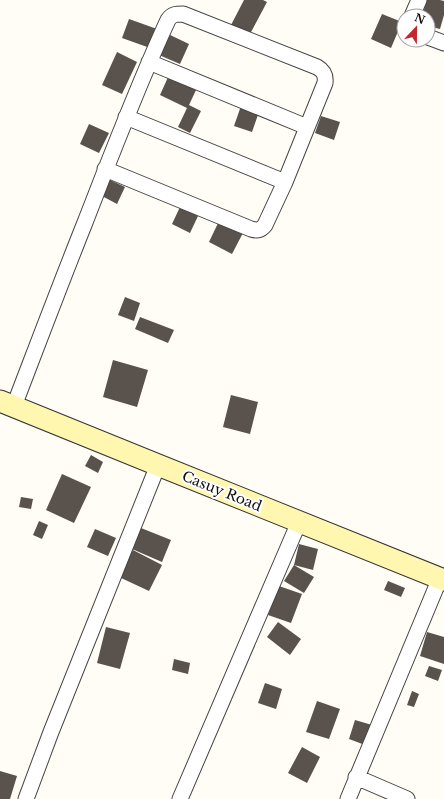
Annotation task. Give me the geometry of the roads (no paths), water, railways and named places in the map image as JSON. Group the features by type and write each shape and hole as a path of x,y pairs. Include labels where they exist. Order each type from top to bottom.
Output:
{"street":[{"path":"7,404 149,62 171,16 183,14 317,67 323,71 326,76 325,83 285,182 266,225 261,230 256,231 250,229 105,169"},
{"path":"149,62 307,127"},
{"path":"126,117 285,182"},
{"name":"Casuy Road","path":"7,404 442,579"},
{"path":"26,799 51,732 158,465"},
{"path":"180,799 299,522"},
{"path":"348,799 356,777 442,579"},
{"path":"356,777 406,799"}]}
